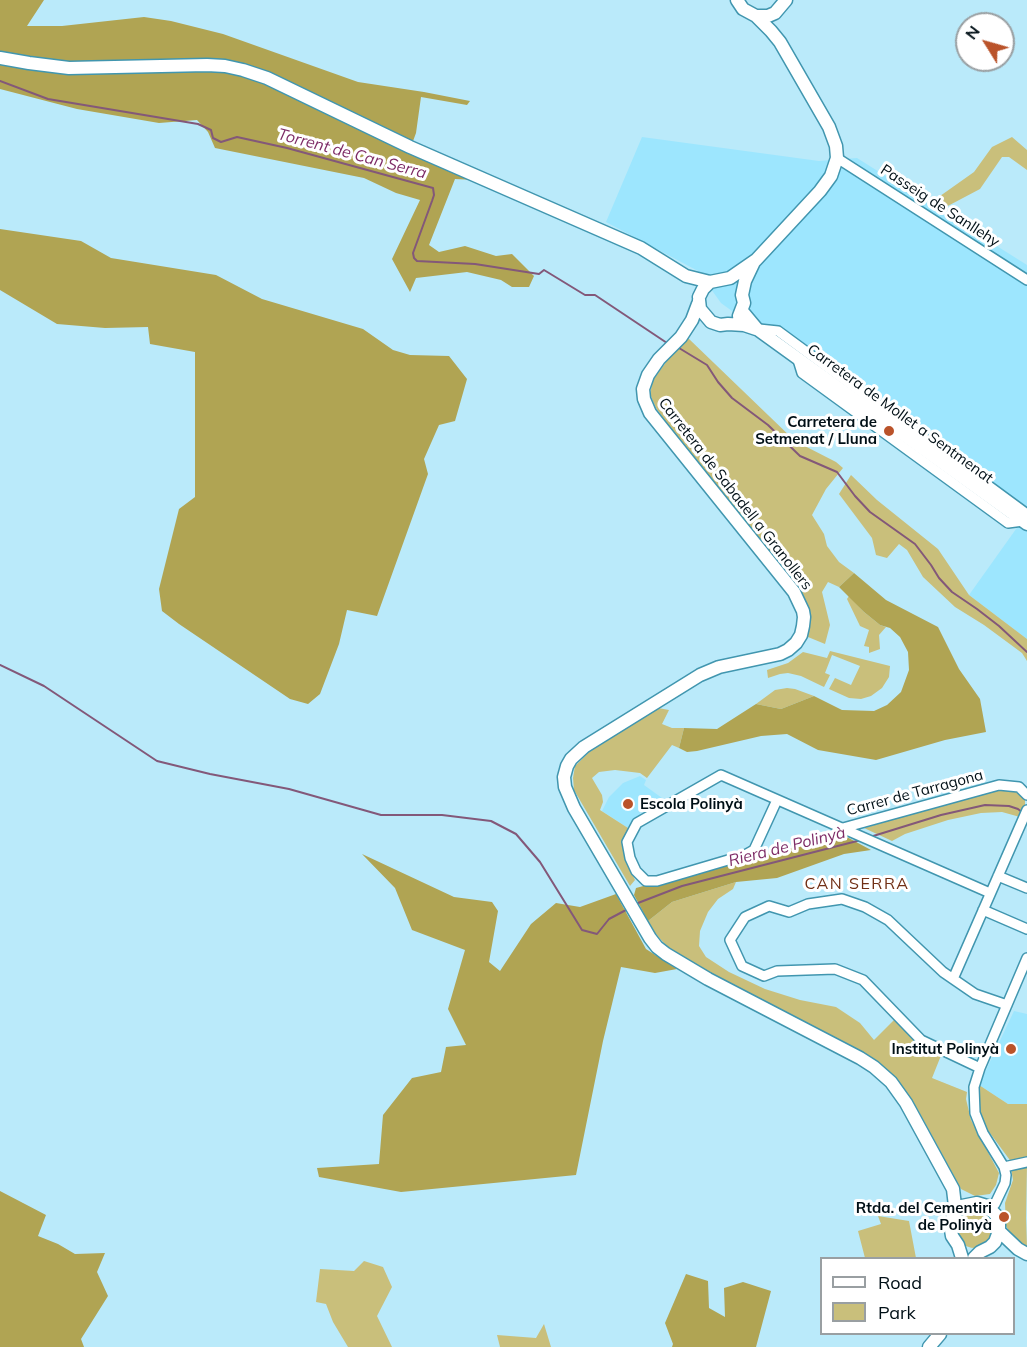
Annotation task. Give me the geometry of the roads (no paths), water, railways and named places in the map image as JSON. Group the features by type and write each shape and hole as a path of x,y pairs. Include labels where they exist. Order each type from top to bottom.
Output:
{"main road":[{"path":"0,58 69,68 207,65 243,70 267,78 410,147 641,248 686,276 710,282 733,277 756,260 820,191 831,176 837,158 836,146 829,127 780,42 756,16 747,12 737,0"},
{"path":"756,16 768,16 775,13 783,4"},
{"path":"780,42 778,24 783,4"},
{"path":"742,295 745,281 756,260"},
{"path":"686,276 699,301 702,313 711,322 720,325 744,325 757,329"},
{"path":"724,280 738,287 744,303 739,316 728,324"},
{"path":"681,336 692,320 703,289 710,282"},
{"path":"742,310 757,329"},
{"path":"681,336 711,322"},
{"name":"Carretera de Mollet a Sentmenat","path":"757,329 1026,520"},
{"name":"Carretera de Sabadell a Granollers","path":"681,336 659,359 645,380 644,399 650,413 794,592 804,617 801,635 788,650 772,656 719,667 700,675 584,747 571,759 565,772 564,782 567,793 628,902 657,947 708,979 860,1058 880,1072 899,1092 953,1189 955,1206 953,1216"},
{"name":"Carretera de Sabadell a Granollers","path":"953,1189 974,1203"},
{"path":"962,1257 952,1236 950,1224 953,1216 962,1206 974,1203 991,1209 999,1223 998,1237 982,1252"},
{"path":"999,1231 1022,1252"},
{"path":"958,1245 968,1252 1022,1252"},
{"path":"929,1347 939,1335"}],"street":[{"name":"Passeig de Sanllehy","path":"837,158 1027,280"},
{"path":"757,329 778,332 1026,520"},
{"path":"777,800 754,850 745,855 657,880 646,881 636,870 630,858 627,842 637,824 721,775 990,893"},
{"name":"Carrer de Tarragona","path":"843,828 999,785 1019,787 1027,795"},
{"path":"953,979 1027,810"},
{"path":"998,876 1027,888"},
{"path":"980,1068 921,1040 863,980 835,969 777,971 764,976 742,966 730,940 745,917 770,906 789,912 808,904 842,899 865,907 888,920 943,972 975,994 1007,1005"},
{"path":"983,910 1027,929"},
{"path":"991,1209 996,1204 1005,1183 1006,1174 983,1133 975,1113 974,1087 1027,958"},
{"path":"1004,1167 1027,1162"}],"waterway":[{"name":"Torrent de Can Serra","path":"0,81 48,99 198,124 211,130 213,138 221,142 237,137 287,148 433,188 434,195 413,253 417,261 475,264 539,274 544,270 585,295 595,295 667,343"},
{"name":"Torrent de Can Serra","path":"679,348 707,365 732,398 768,425 800,456 837,472 870,512 915,544 952,592 999,626 1027,652"},
{"path":"0,665 44,686 157,761 289,789 381,815 442,815 491,821 516,834 540,862 582,930 597,934 609,919 626,910"},
{"name":"Riera de Polinyà","path":"870,837 941,815 985,805 1009,806 1023,813"},
{"name":"Riera de Polinyà","path":"638,903 682,886 861,840"}],"place":[{"name":"Carretera de Setmenat / Lluna","path":"889,431"},
{"name":"Escola Polinyà","path":"628,804"},
{"name":"Institut Polinyà","path":"1011,1049"},
{"name":"Rtda. del Cementiri de Polinyà","path":"1004,1217"}],"district":[{"name":"CAN SERRA","path":"857,884"}]}
